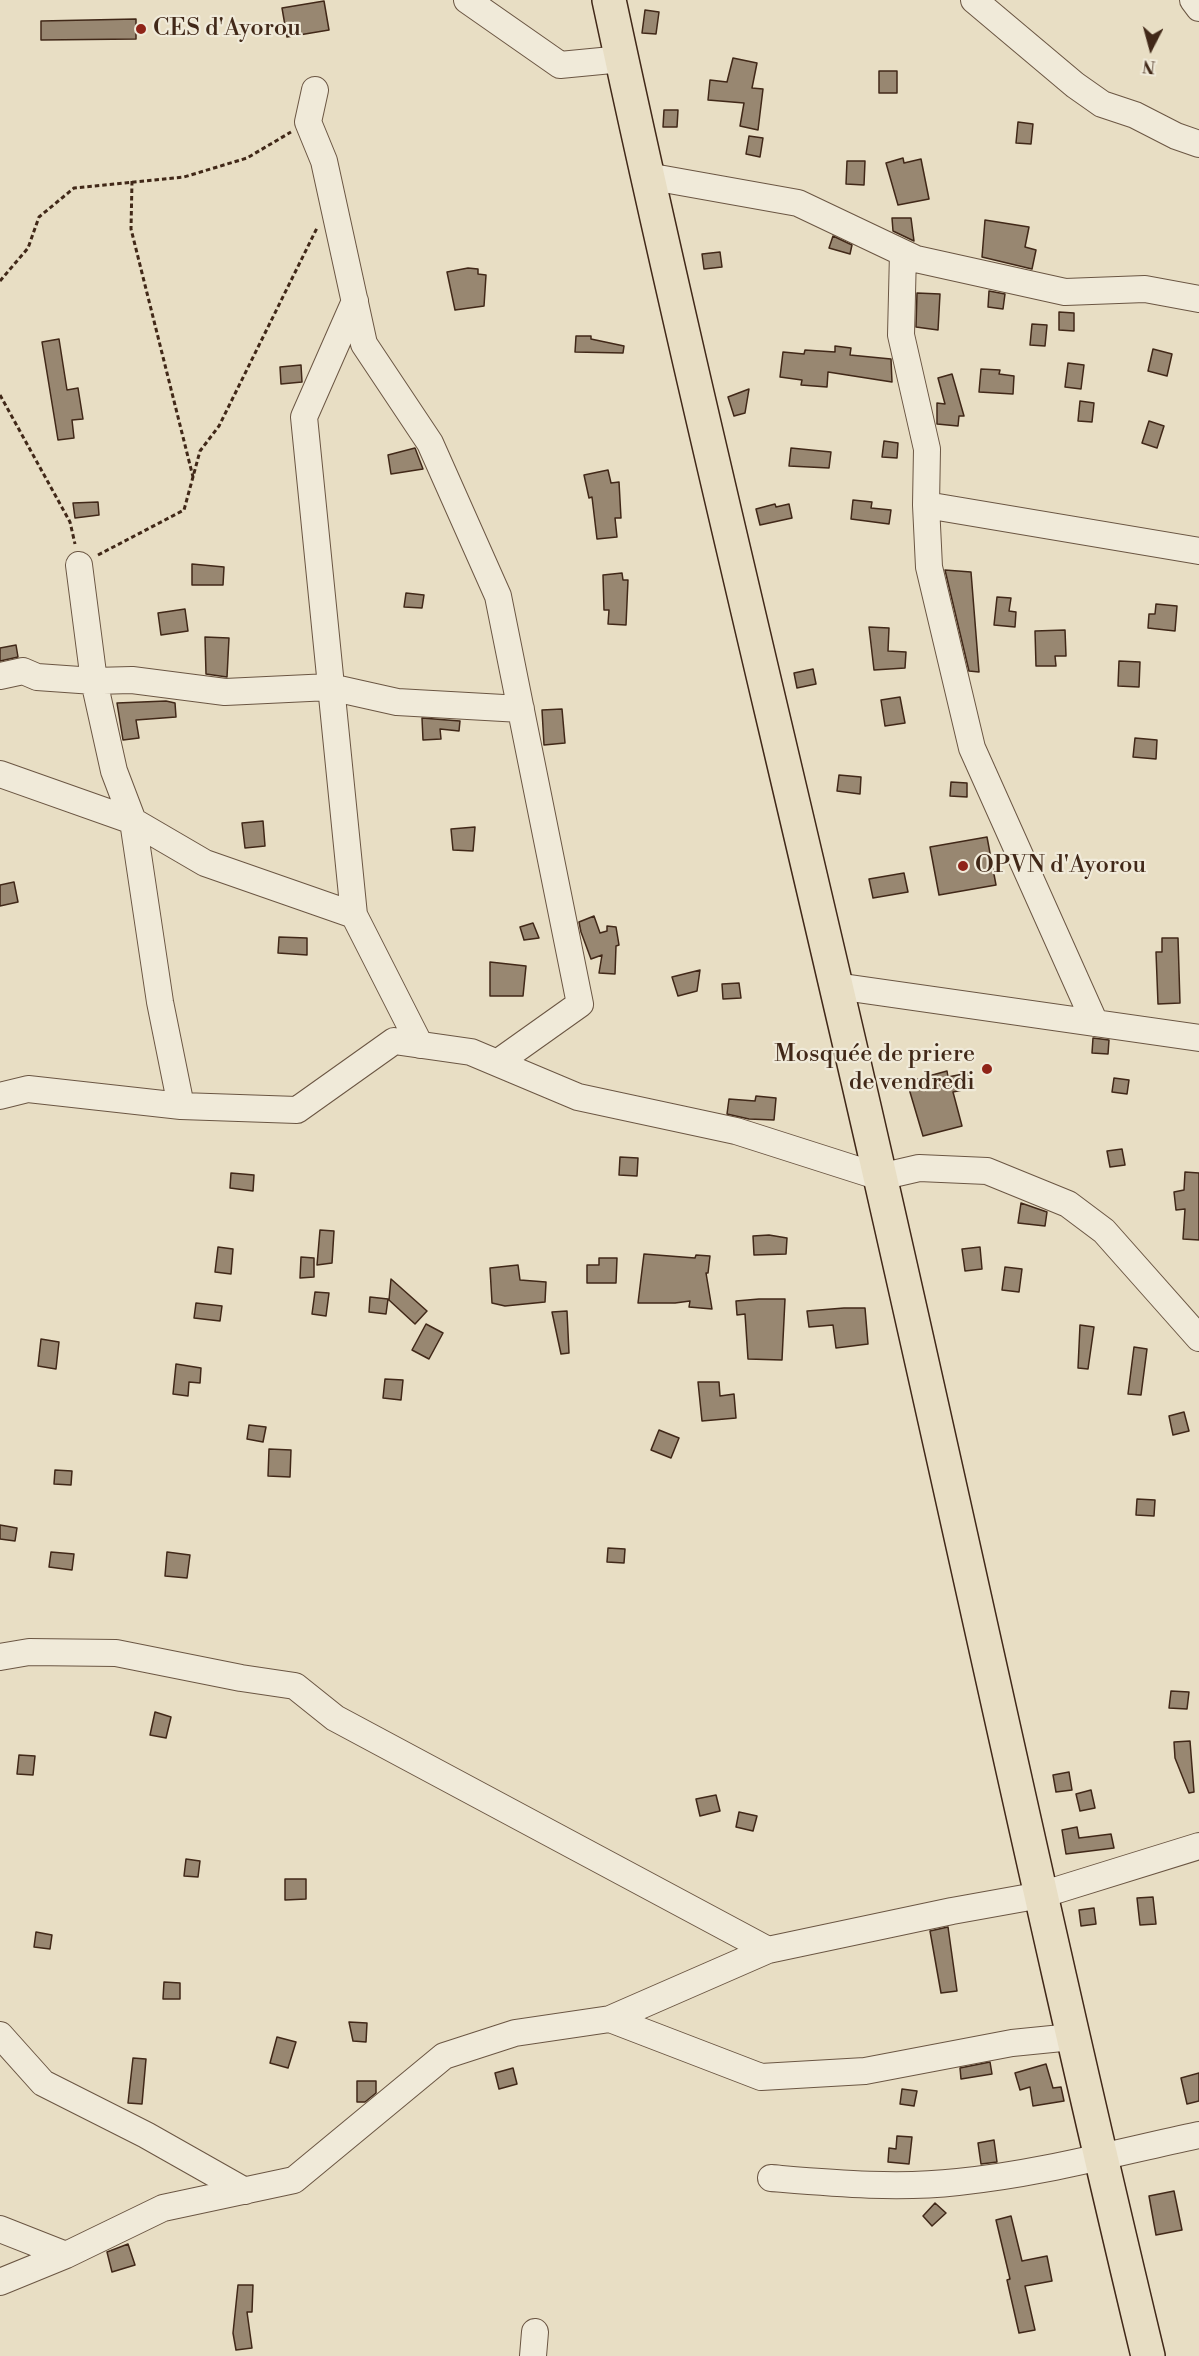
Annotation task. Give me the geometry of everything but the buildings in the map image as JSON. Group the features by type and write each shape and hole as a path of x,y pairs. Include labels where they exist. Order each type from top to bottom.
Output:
{"main road":[{"path":"609,0 647,176 880,1177 1072,2037 1148,2356"}],"street":[{"path":"467,0 560,65 622,59"},
{"path":"974,0 1075,85 1102,104 1135,115 1176,136 1199,144"},
{"path":"1193,0 1199,8"},
{"path":"315,90 308,122 324,162 364,344 430,443 498,596 580,1004 497,1063"},
{"path":"647,176 798,203 916,259 1065,292 1145,289 1199,299"},
{"path":"903,253 901,335 927,449 926,505 929,567 972,748 1095,1023"},
{"path":"355,301 304,417 354,915 420,1045"},
{"path":"926,505 1199,551"},
{"path":"79,565 94,681 114,771 133,820 160,1002 181,1106"},
{"path":"0,676 22,671 37,677 94,681 132,680 225,692 330,687 397,702 521,709"},
{"path":"0,774 133,820 205,863 354,915"},
{"path":"836,986 1199,1038"},
{"path":"0,1096 28,1089 181,1106 297,1110 394,1041 471,1052 578,1097 736,1131 880,1177 919,1168 987,1171 1068,1204 1104,1231 1199,1338"},
{"path":"0,1657 29,1652 116,1653 241,1678 295,1686 335,1718 768,1950"},
{"path":"0,2282 66,2255 163,2208 294,2180 444,2056 514,2034 610,2019 768,1950 1041,1895 1199,1846"},
{"path":"610,2019 761,2077 866,2071 1012,2043 1072,2037"},
{"path":"0,2035 43,2083 146,2135 244,2191"},
{"path":"771,2178 842,2184 955,2183 1022,2174 1199,2135"},
{"path":"0,2229 66,2255"}],"path":[{"path":"0,281 28,248 39,217 74,188 184,177 247,159 308,122"},
{"path":"132,181 131,229 193,478"},
{"path":"0,395 70,522 79,565 184,510 200,451 219,426 332,197"}],"place":[{"name":"CES d'Ayorou","path":"141,29"},
{"name":"OPVN d'Ayorou","path":"963,866"},
{"name":"Mosquée de priere de vendredi","path":"987,1069"}]}
